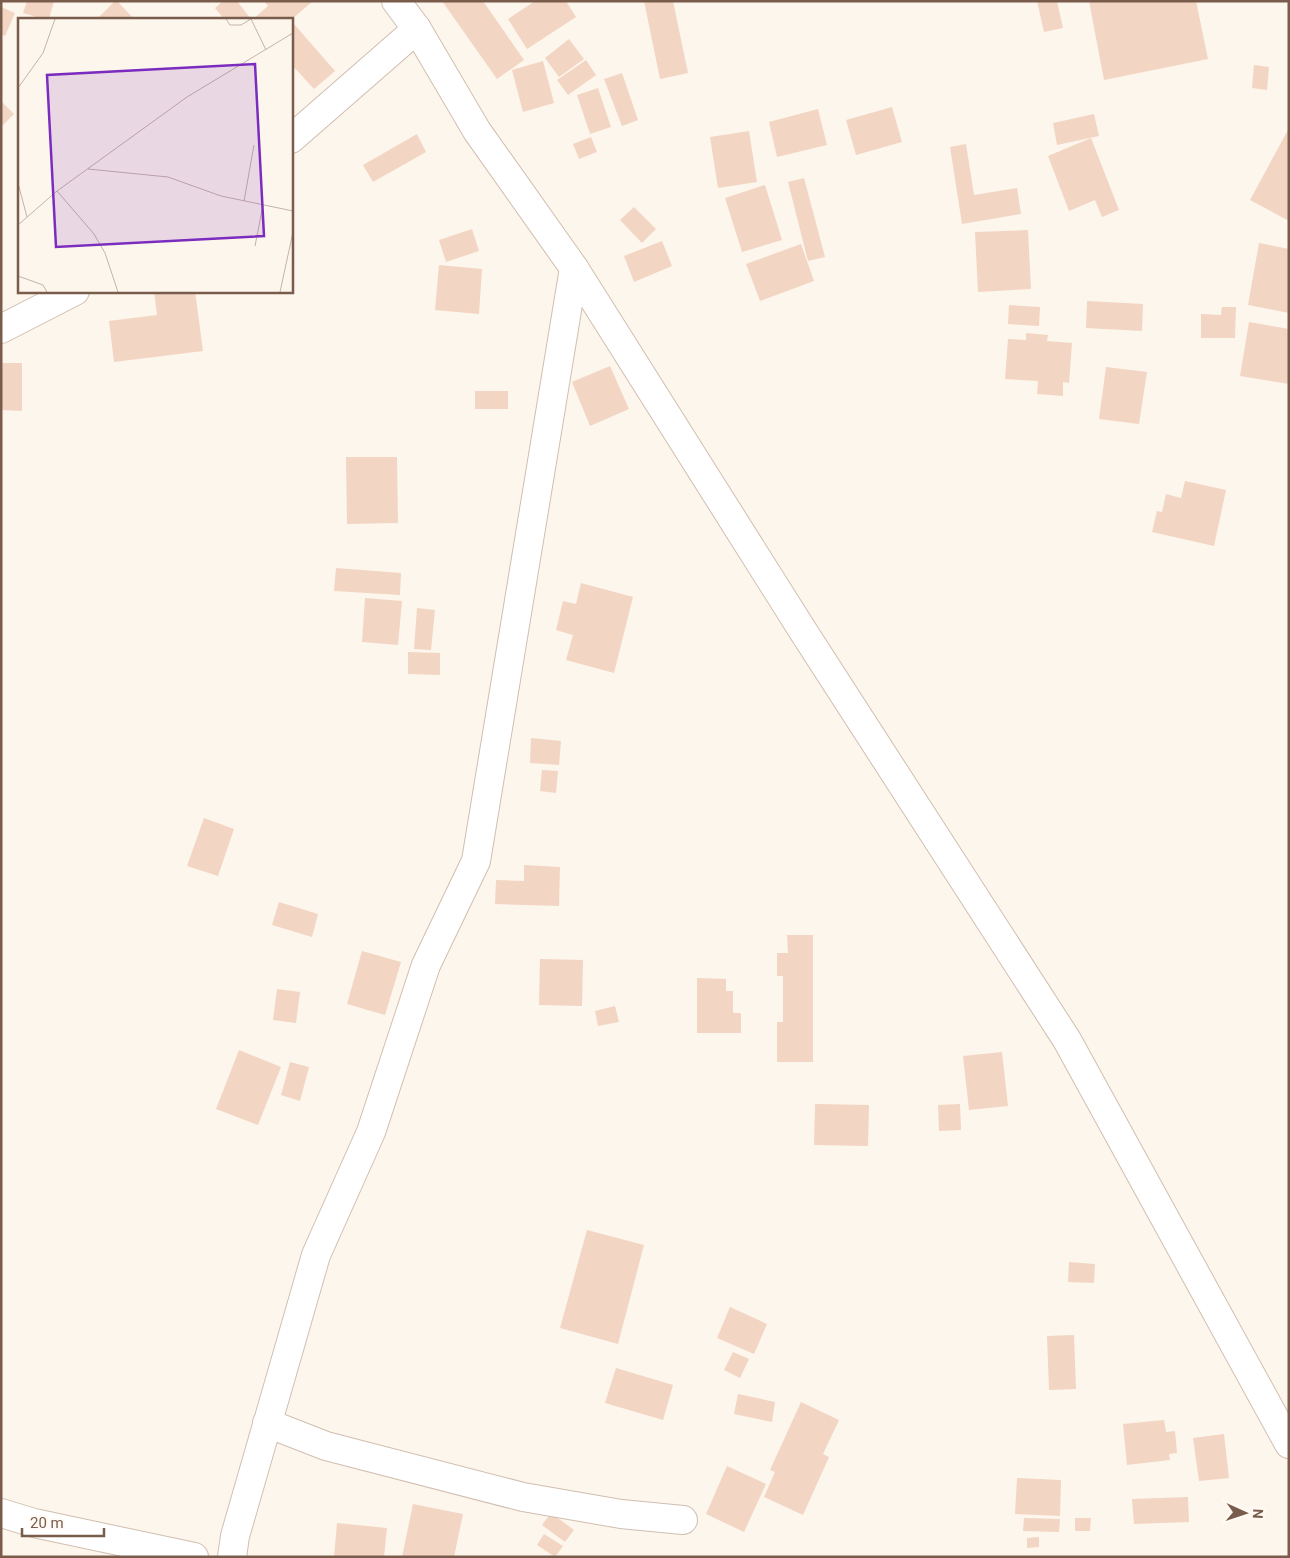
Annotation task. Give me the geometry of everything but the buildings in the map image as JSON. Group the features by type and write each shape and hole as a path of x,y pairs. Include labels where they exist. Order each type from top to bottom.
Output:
{"street":[{"path":"396,1 417,29 477,131 574,268 797,622 1067,1040 1289,1444"},
{"path":"292,138 417,29"},
{"path":"232,1557 236,1536 316,1255 371,1132 426,965 476,861 574,268"},
{"path":"1,329 73,292"},
{"path":"268,1423 326,1446 523,1496 621,1514 683,1520"},
{"path":"1,1513 52,1527 194,1557"}]}
